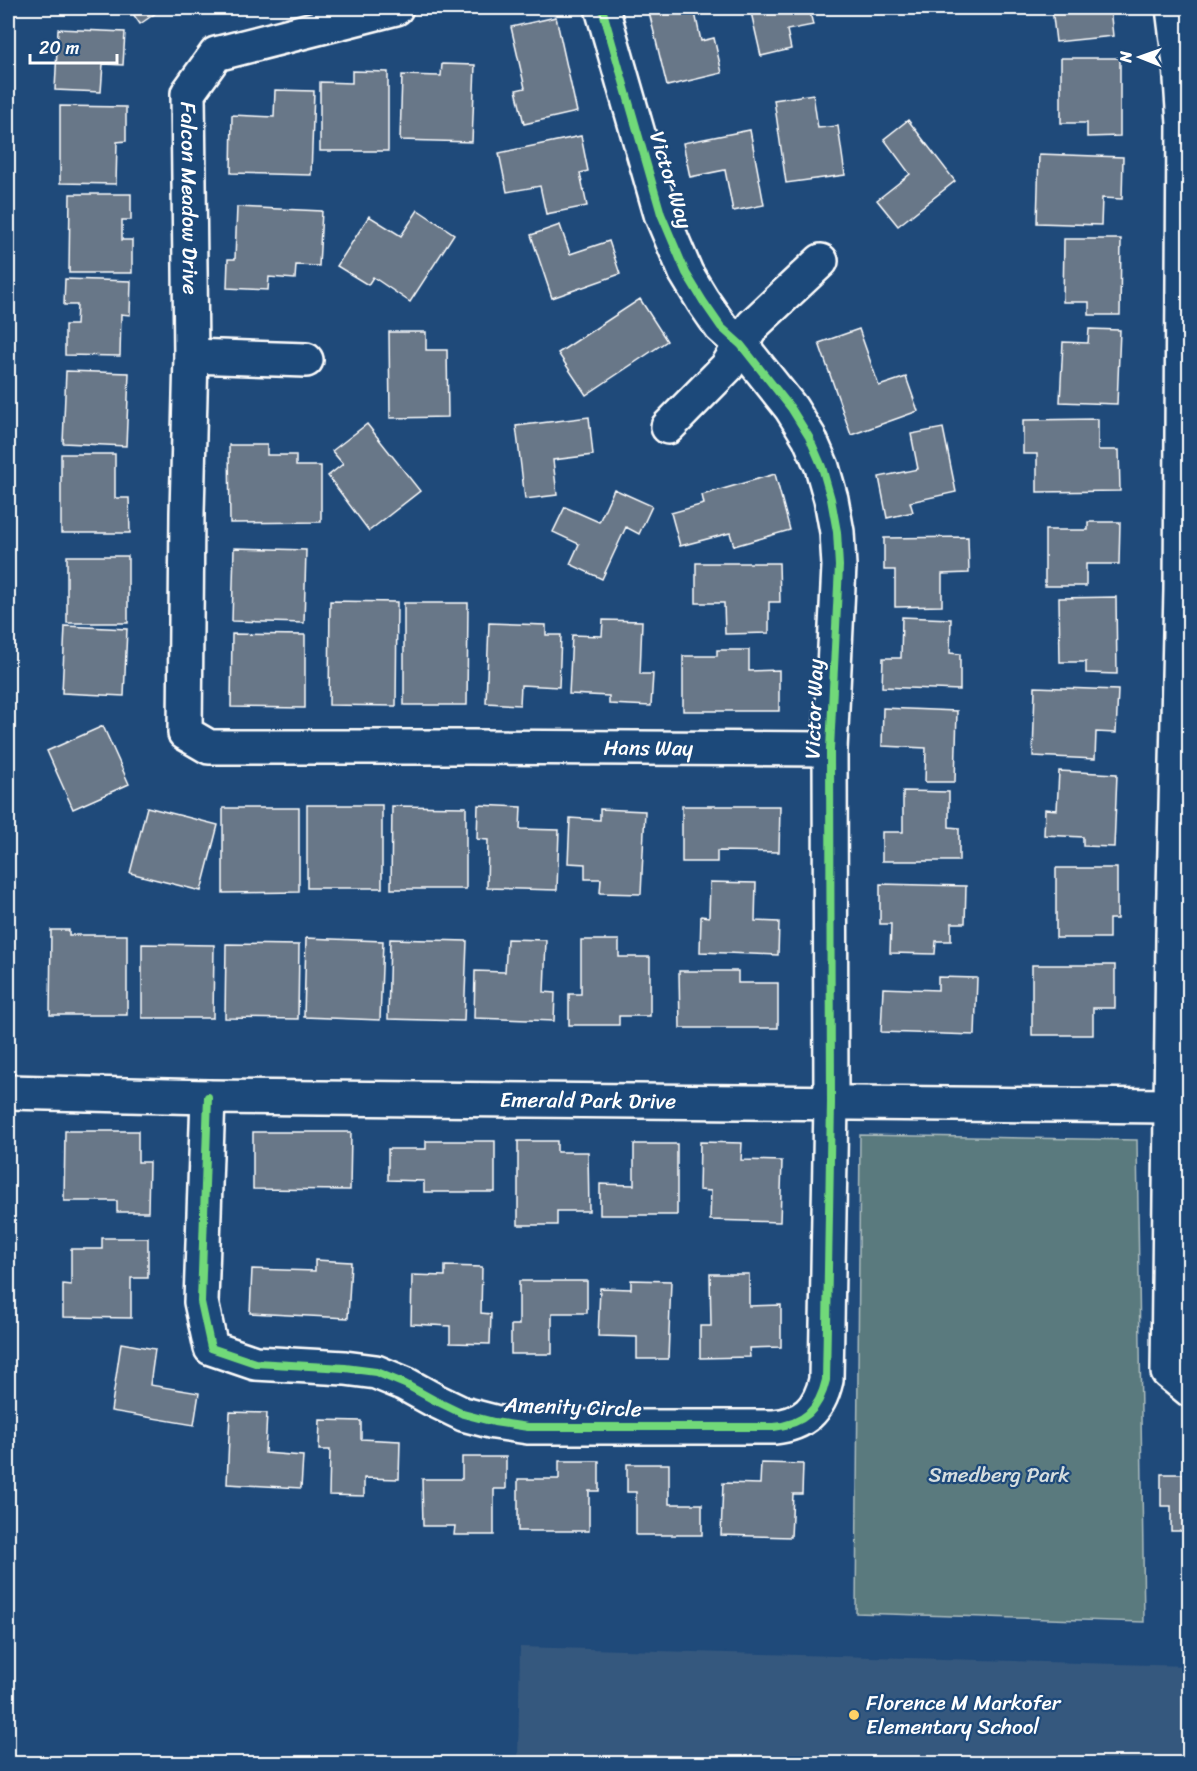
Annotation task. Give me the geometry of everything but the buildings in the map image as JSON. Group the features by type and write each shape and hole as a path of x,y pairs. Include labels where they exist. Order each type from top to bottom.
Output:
{"street":[{"name":"Falcon Meadow Drive","path":"187,513 191,356 188,93 216,54 396,8"},
{"name":"Victor Way","path":"602,8 661,214 672,244 686,273 721,327 741,345 791,408 809,436 822,467 831,499 837,532 839,566 830,749 831,1103"},
{"path":"1173,8 1184,124 1185,589 1181,935 1170,1106 1168,1372 1190,1390"},
{"path":"668,427 727,366 753,325 821,261"},
{"path":"191,356 306,360"},
{"name":"Hans Way","path":"187,513 185,733 209,747 830,749"},
{"name":"Emerald Park Drive","path":"10,1092 208,1097 1170,1106"},
{"name":"Amenity Circle","path":"208,1097 201,1302 211,1348 255,1363 376,1372 405,1384 463,1414 528,1427 788,1426 803,1419 817,1406 826,1380 831,1103"}],"shaded area":[{"name":"Florence M Markofer Elementary School","path":"520,1647 1189,1666 1189,1763 518,1763"}],"green space":[{"name":"Smedberg Park","path":"860,1135 1137,1140 1144,1622 856,1613"}],"cycle path":[{"path":"208,1097 201,1302 211,1348 255,1363 376,1372 405,1384 463,1414 528,1427 774,1427 802,1419 809,1414 819,1400 826,1380 831,1103 830,749 839,566 837,532 822,467 809,437 791,408 741,345 721,327 686,273 661,214 602,8"}],"place":[{"name":"Florence M Markofer Elementary School","path":"854,1715"}]}
